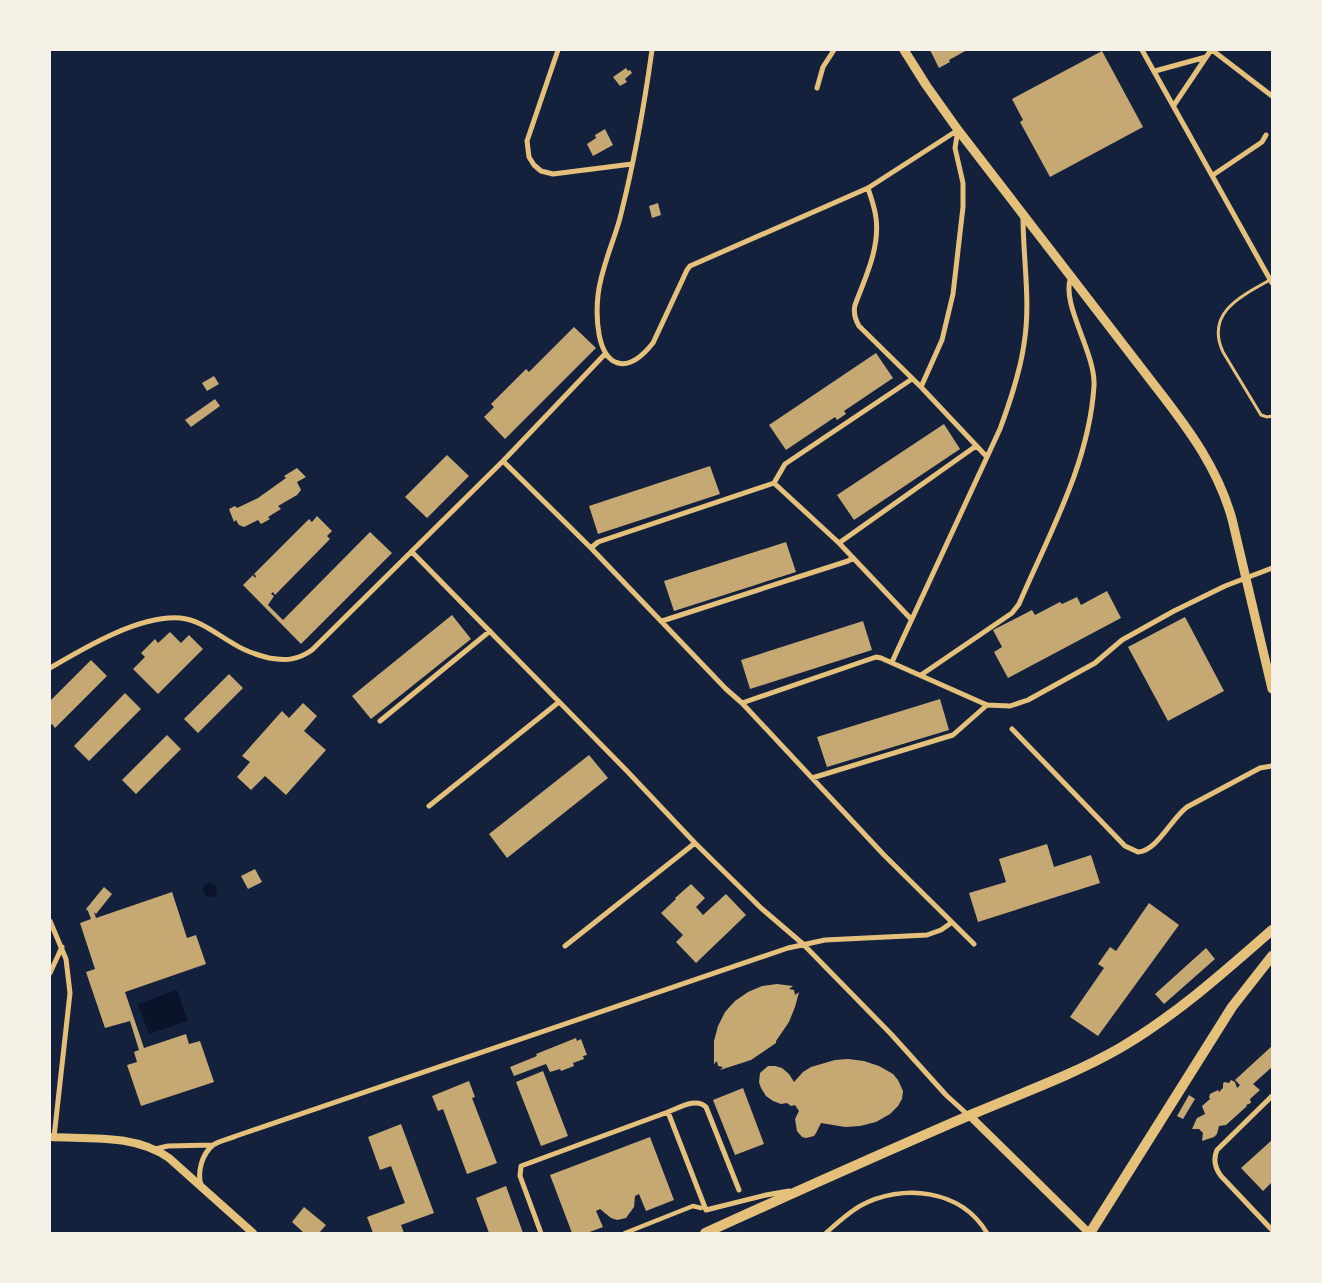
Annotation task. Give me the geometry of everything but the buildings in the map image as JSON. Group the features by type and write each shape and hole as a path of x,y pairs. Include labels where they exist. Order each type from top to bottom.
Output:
{"main road":[{"path":"904,50 958,130 1184,423 1207,458 1217,476 1228,504 1272,689"},
{"path":"706,1233 969,1115 1051,1082 1120,1048 1188,1002 1272,930"},
{"path":"1089,1233 1232,1007 1272,956"}],"street":[{"path":"558,50 527,141 529,157 534,165 541,171 553,174 632,164"},
{"path":"652,50 646,98 620,220 602,272 598,297 600,340 605,354 614,362 622,364 630,362 645,352 652,344 687,270 695,263 868,188 958,130"},
{"path":"817,88 823,67 834,50"},
{"path":"1142,50 1156,71 1271,281"},
{"path":"1174,105 1212,50 1272,96"},
{"path":"1156,71 1206,57"},
{"path":"921,387 942,340 953,294 963,207 962,183 955,148 958,130"},
{"path":"1213,175 1262,142 1266,135"},
{"path":"868,188 876,218 877,238 855,305 854,316 859,326 921,387 987,457"},
{"path":"892,662 1000,429 1009,402 1024,343 1026,306 1023,214"},
{"path":"921,675 1012,612 1019,604 1072,486 1088,426 1094,376 1089,353 1070,302 1068,286 1071,276"},
{"path":"50,668 114,634 141,624 178,618 201,624 235,645 257,655 294,660 312,650 504,461 605,354"},
{"path":"591,548 598,542 774,483 785,464 912,379"},
{"path":"838,543 976,446"},
{"path":"504,461 591,548 726,689 742,703 812,778 974,944"},
{"path":"774,483 838,543 911,619"},
{"path":"412,552 695,843 761,908 803,944 891,1034 946,1095 969,1115 1089,1233"},
{"path":"662,621 805,576 853,558"},
{"path":"742,703 876,657 892,662 987,705 1010,706 1028,700 1094,663 1131,635 1216,590 1272,568"},
{"path":"380,721 490,631"},
{"path":"429,806 559,702"},
{"path":"812,778 953,735 987,705"},
{"path":"1012,729 1125,846 1138,852 1147,850 1154,845 1178,814 1187,807 1260,768 1272,766"},
{"path":"565,946 695,843"},
{"path":"50,921 62,947 69,976 70,993 52,1137 127,1141 155,1150 169,1158 253,1233"},
{"path":"155,1150 168,1146 213,1145 788,948 825,940 927,935 941,930 951,922"},
{"path":"50,974 62,947"},
{"path":"1272,1096 1217,1150 1215,1162 1216,1169 1221,1176 1272,1230"},
{"path":"541,1233 520,1176 521,1166 694,1103 703,1104 706,1107 738,1190"},
{"path":"668,1112 706,1210 804,1188"},
{"path":"202,1187 199,1173 200,1166 213,1145"},
{"path":"826,1233 853,1211 869,1202 894,1194 918,1192 941,1197 966,1209 987,1233"},
{"path":"625,1233 693,1206 700,1208"}],"lane":[{"path":"1271,281 1234,303 1225,312 1217,329 1218,341 1223,352 1261,415 1272,416"}],"water":[{"path":"207,883 213,883 217,890 213,897 207,897 203,893 203,887"},
{"path":"177,990 188,1021 149,1034 138,1004"}]}
